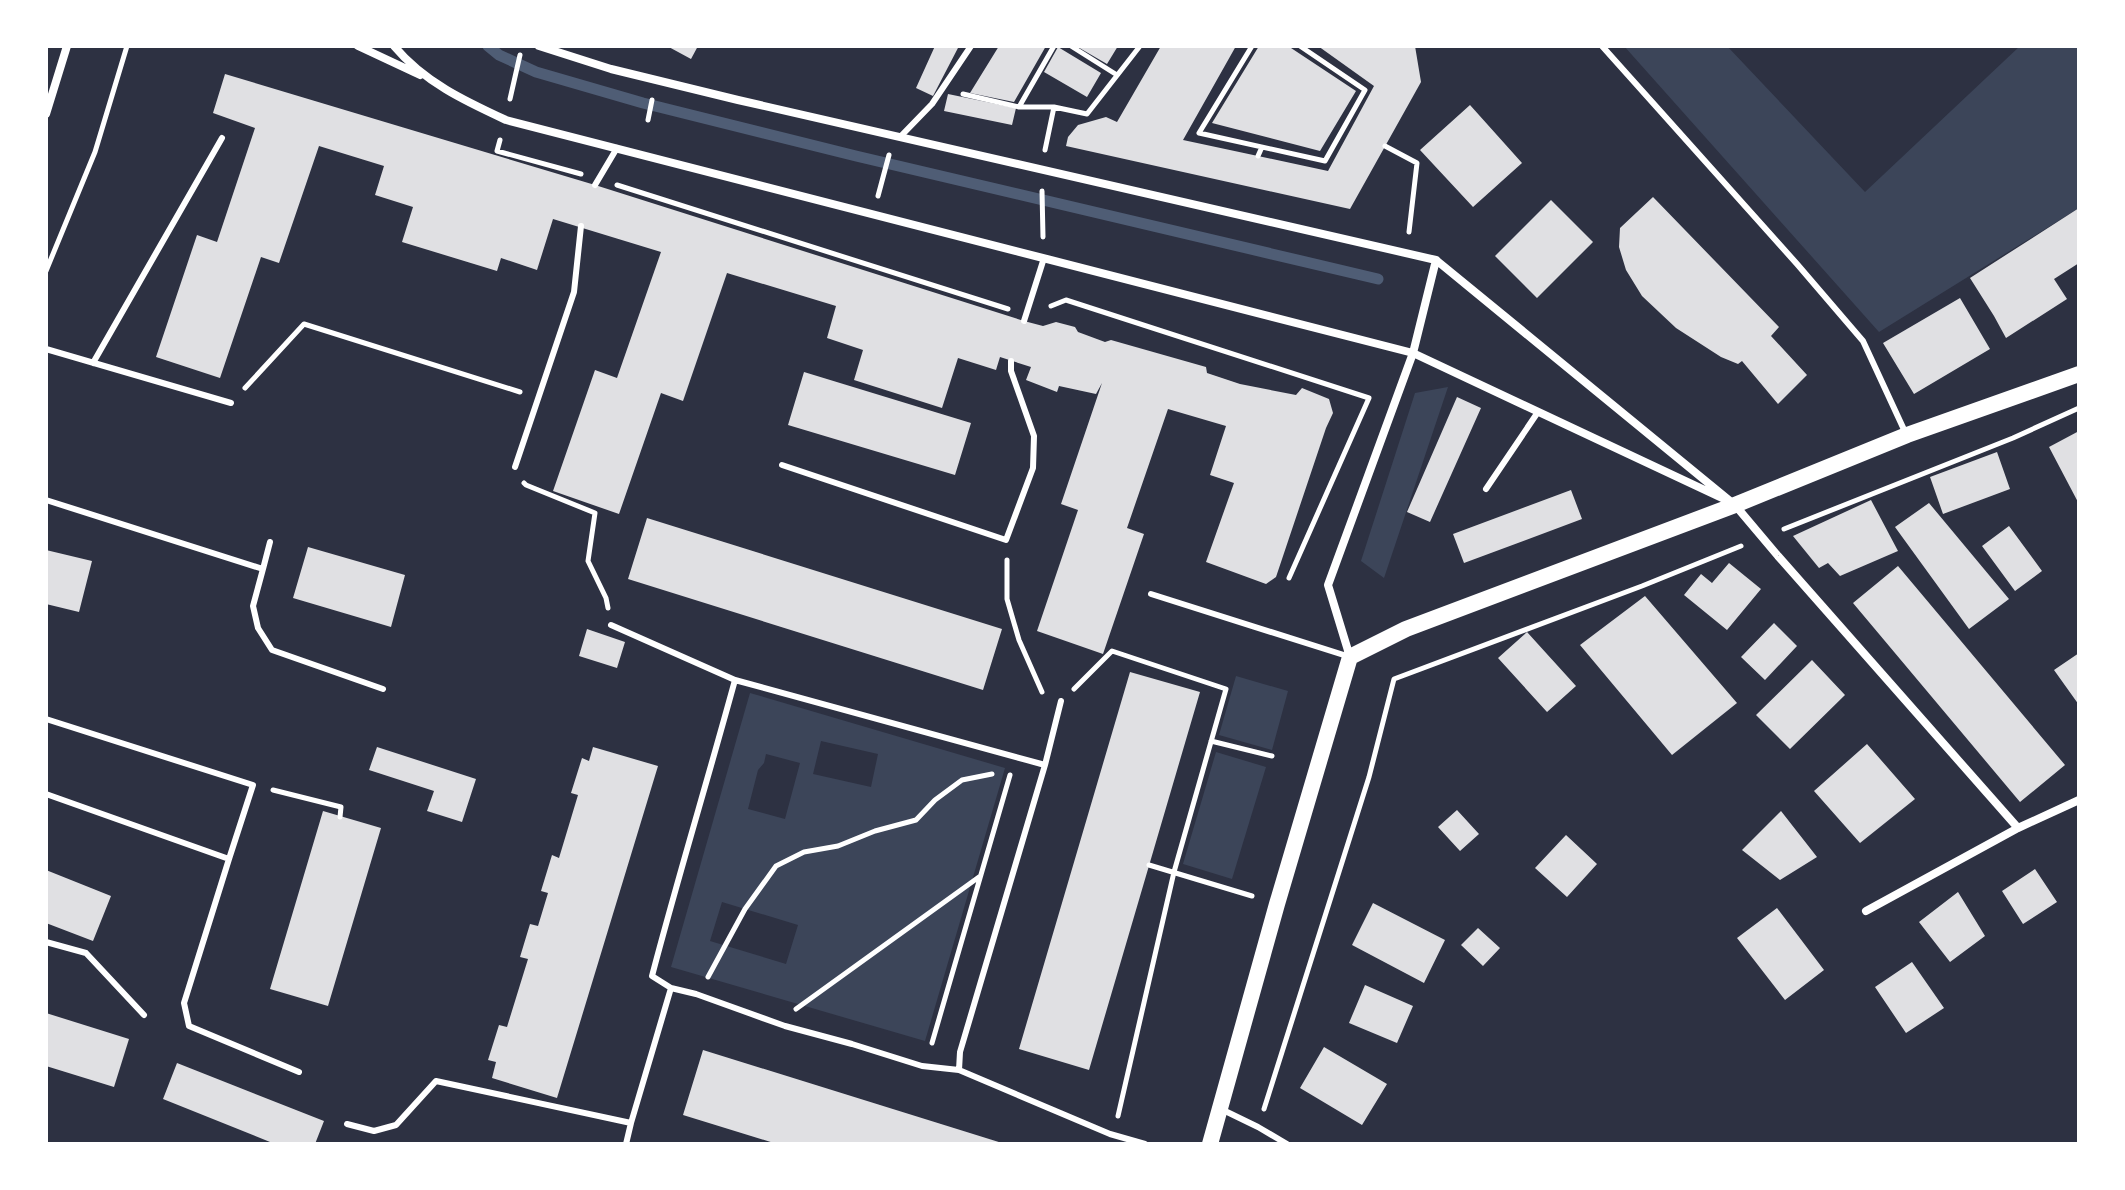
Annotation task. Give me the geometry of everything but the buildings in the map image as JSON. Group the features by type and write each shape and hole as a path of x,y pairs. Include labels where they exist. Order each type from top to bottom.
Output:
{"main road":[{"path":"1210,1144 1350,657 1406,629 1735,505 1907,435 2079,374"}],"street":[{"path":"46,114 67,46"},
{"path":"358,46 506,120 1413,353 1735,505"},
{"path":"394,46 428,79"},
{"path":"539,46 611,69 1436,260 1735,505 2018,828"},
{"path":"1350,657 1328,585 1413,353 1436,260"},
{"path":"1866,911 2018,828 2079,800"}],"lane":[{"path":"900,137 943,90 971,46"},
{"path":"1602,46 1863,341 1907,435"},
{"path":"93,363 222,138"},
{"path":"595,185 617,148"},
{"path":"515,467 574,292 581,226"},
{"path":"1024,321 1044,258"},
{"path":"46,349 231,403"},
{"path":"782,465 1006,540 1033,468 1034,436 1011,371 1011,361"},
{"path":"1486,489 1538,412"},
{"path":"46,500 263,569"},
{"path":"270,542 253,606 258,628 272,650 383,689"},
{"path":"1151,594 1350,657"},
{"path":"611,625 735,680 1045,765"},
{"path":"735,680 652,976 671,988 785,1026 922,1066 959,1070 1110,1134 1145,1144"},
{"path":"959,1070 960,1052 1061,701"},
{"path":"46,719 253,785 184,1003 189,1026 299,1072"},
{"path":"46,794 229,859"},
{"path":"46,942 86,953 144,1015"},
{"path":"626,1144 671,988"},
{"path":"347,1124 374,1131 396,1125 436,1081 631,1123"},
{"path":"1220,1109 1287,1144"}],"path":[{"path":"46,271 95,152 127,46"},
{"path":"1019,107 1054,46"},
{"path":"1071,46 1117,75"},
{"path":"943,90 1019,107 1054,107 1087,114 1140,46"},
{"path":"1252,46 1199,133 1325,161 1348,127 1365,90 1300,46"},
{"path":"513,78 520,56"},
{"path":"648,120 653,96"},
{"path":"1044,258 1042,170 1054,107"},
{"path":"1385,146 1417,163 1409,233"},
{"path":"1258,156 1262,147"},
{"path":"882,180 890,149"},
{"path":"231,403 304,324 538,398"},
{"path":"1258,1127 1369,777 1394,679 1642,586 2013,438 2079,408"},
{"path":"515,467 526,485 595,513 588,561 606,598 611,625"},
{"path":"1006,540 1007,599 1019,640 1055,722"},
{"path":"1061,701 1112,651 1226,689 1174,872 1119,1113"},
{"path":"1211,741 1272,756"},
{"path":"696,994 745,909 776,866 804,852 838,846 875,831 916,820 935,800 962,780 1012,770 932,1043"},
{"path":"253,785 341,807 340,817"},
{"path":"1149,865 1277,904"},
{"path":"785,1026 791,1012 979,877"}],"shaded area":[{"path":"1624,46 1727,46 1865,192 2020,46 2079,46 2079,208 1879,332"},
{"path":"1448,387 1384,578 1361,561 1415,393"},
{"path":"1236,676 1288,691 1272,750 1219,735"},
{"path":"750,693 1005,768 925,1041 671,967","holes":["821,741 878,754 871,787 813,774","766,754 800,763 785,819 748,809 758,770","722,902 798,925 786,964 710,941"]},
{"path":"1216,752 1266,767 1232,879 1183,864"}],"waterway":[{"path":"488,46 499,55 536,72 643,103 1378,279"}]}
